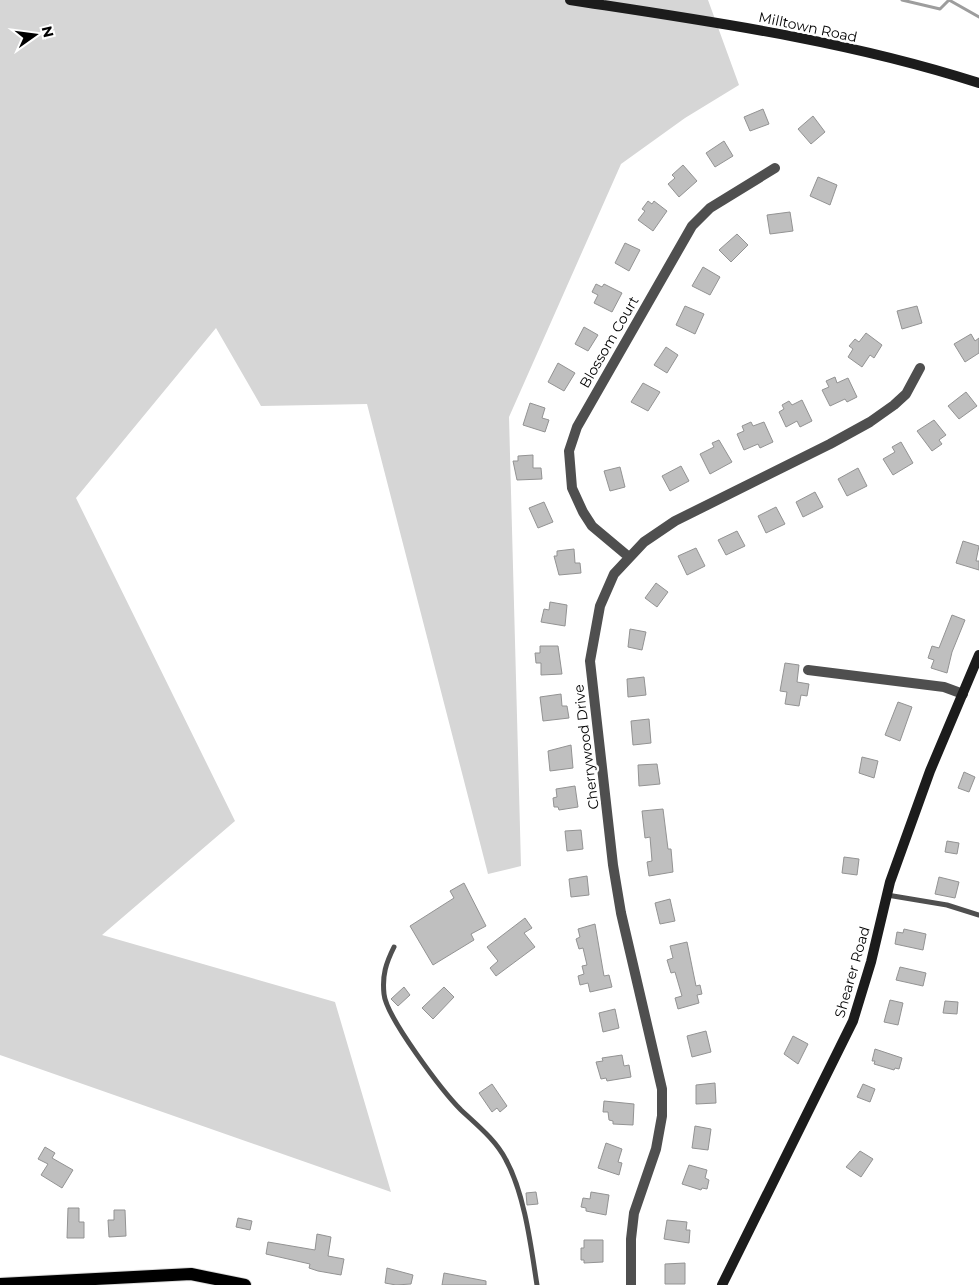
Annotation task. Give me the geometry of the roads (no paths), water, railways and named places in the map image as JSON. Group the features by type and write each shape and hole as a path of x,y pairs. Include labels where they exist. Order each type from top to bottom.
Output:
{"main road":[{"path":"0,1284 191,1274 245,1285"}],"street":[{"name":"Milltown Road","path":"570,0 794,36 941,70 979,83"},
{"name":"Blossom Court","path":"630,557 592,526 572,488 569,451 577,427 692,226 710,208 775,168"},
{"name":"Cherrywood Drive","path":"631,1285 631,1239 634,1213 656,1150 662,1116 662,1089 621,913 613,865 590,661 600,606 614,574 644,542 675,521 830,444 870,422 894,406 906,394 920,368"},
{"name":"Shearer Road","path":"722,1285 853,1021 871,962 887,895 930,771 979,655"},
{"path":"808,670 944,687 963,694"}],"lane":[{"path":"887,895 938,903 979,915"},
{"path":"394,947 383,972 384,996 390,1012 438,1082 460,1109 483,1129 506,1160 520,1199 537,1285"}],"waterway":[{"path":"902,0 940,9 949,0 979,17"}]}
